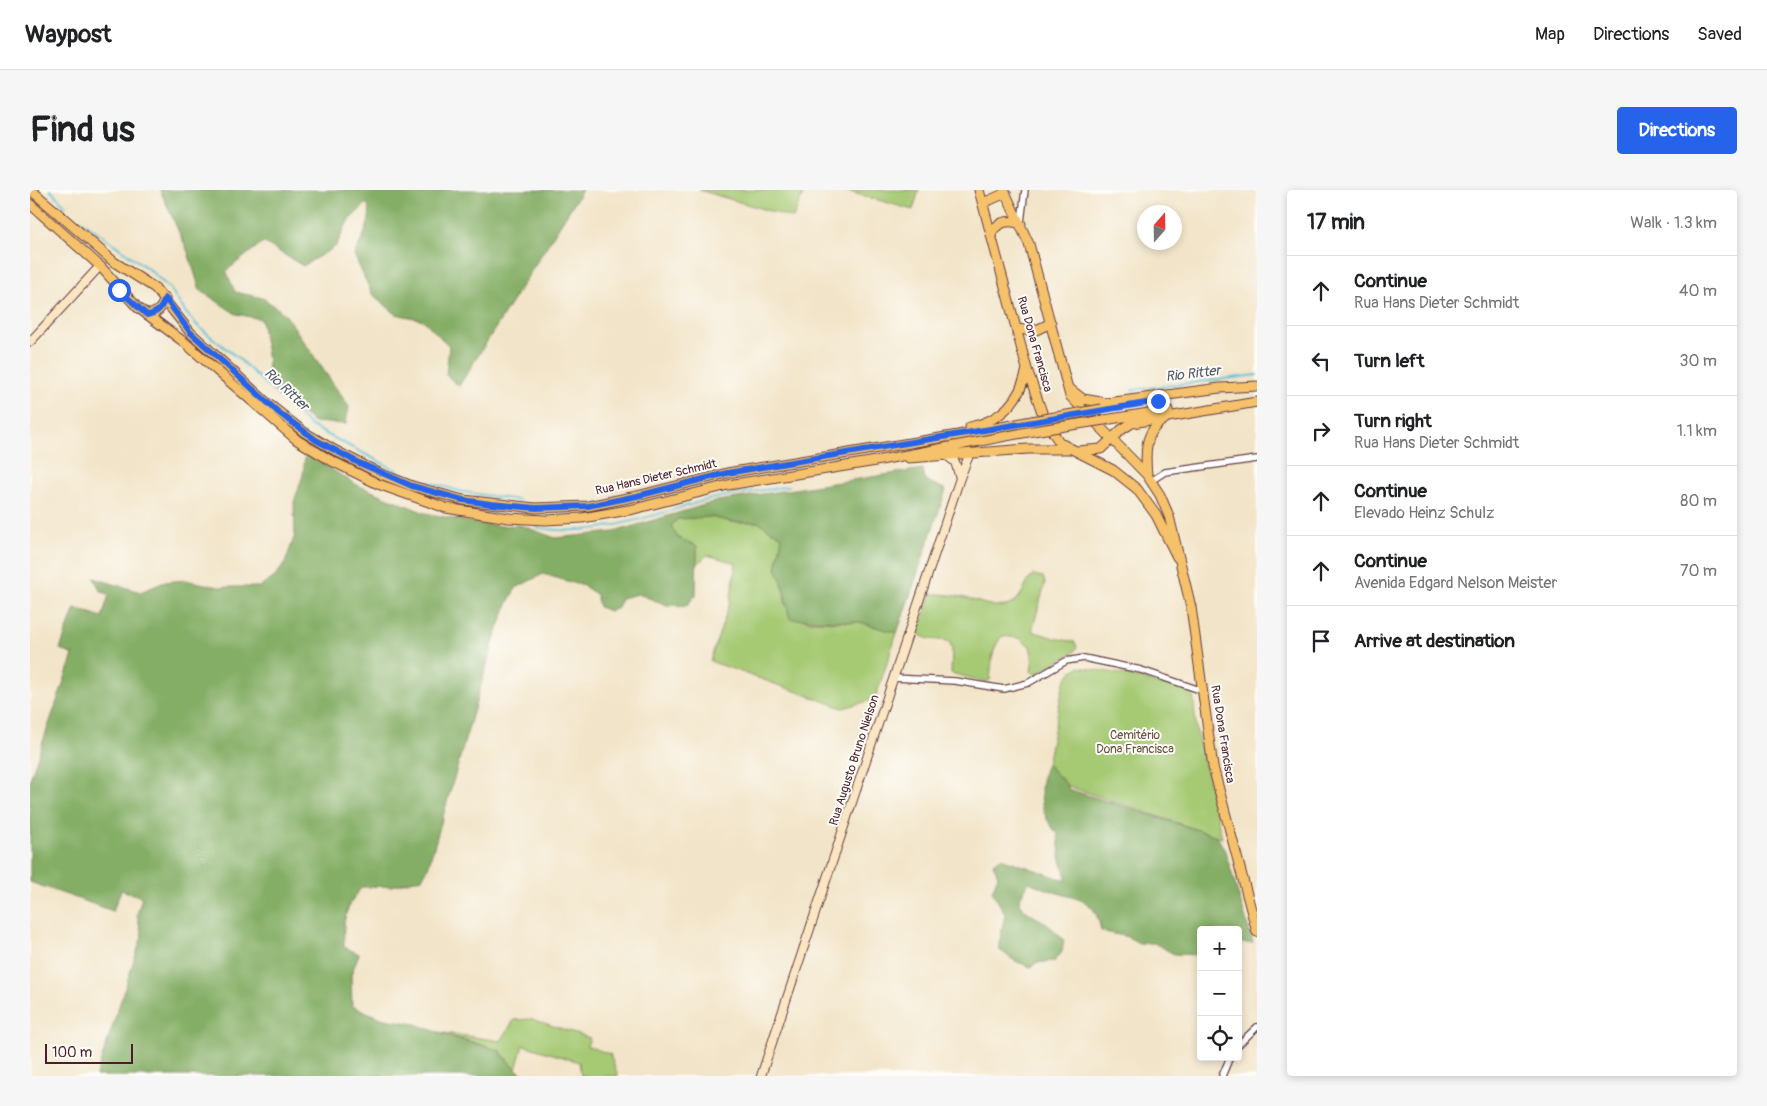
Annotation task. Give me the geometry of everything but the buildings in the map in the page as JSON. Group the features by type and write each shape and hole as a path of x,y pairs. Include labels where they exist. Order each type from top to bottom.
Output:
{"main road":[{"name":"Rua Hans Dieter Schmidt","path":"31,190 106,256 148,282 165,298 190,332 265,401 304,432 381,474 412,486 463,500 522,507 581,506 637,496 727,473 1102,409 1257,387"},
{"name":"Rua Dona Francisca","path":"979,190 1027,369 1045,421 1053,434 1071,450 1113,470 1137,489 1156,515 1181,566"},
{"path":"983,203 1007,191"},
{"name":"Rua Dona Francisca","path":"1007,191 1021,224 1051,323 1065,383 1070,396 1149,478 1169,516 1191,606 1213,767 1257,932"},
{"name":"Rua Hans Dieter Schmidt","path":"30,204 100,266 128,298 147,315 184,342 284,430 312,450 392,490 424,502 467,512 528,520 582,518 634,509 728,485 870,462 1034,431 1257,398"},
{"path":"991,234 1000,223 1014,222 1021,224"},
{"path":"30,342 100,266"},
{"path":"147,315 158,312 163,306 165,298"},
{"path":"1016,329 1034,331 1051,323"},
{"path":"869,450 981,425 992,420 1014,402 1027,369"},
{"path":"1065,383 1083,399 1107,403 1220,388 1257,387"},
{"path":"870,462 970,453 1101,449 1111,438 1132,423 1257,402"},
{"path":"1137,489 1145,487 1149,478 1145,459 1150,435 1155,426 1175,415"},
{"name":"Rua Augusto Bruno Nielson","path":"762,1076 893,678 970,453"},
{"path":"946,455 955,462 960,478"}],"street":[{"path":"1021,224 1025,190"},
{"path":"1149,478 1165,472 1257,459"},
{"path":"893,678 955,680 1004,689 1028,683 1066,661 1084,658 1141,670 1204,691"},
{"path":"1242,1041 1257,1027"},
{"path":"1222,1076 1228,1061"}],"green space":[{"path":"160,190 582,190 459,386 446,375 449,346 423,320 396,314 372,294 354,255 368,222 369,209 367,203 348,221 336,246 303,266 263,242 226,271 235,292 263,298 285,314 349,407 346,424 313,422 266,382 268,361 261,319 236,314 200,290 188,252"},
{"path":"699,190 805,190 793,218"},
{"path":"843,190 919,190 913,210"},
{"path":"305,455 357,485 425,513 475,523 500,526 520,525 555,538 614,532 718,501 923,469 925,480 946,490 897,633 859,622 790,619 783,587 776,569 782,537 758,522 732,522 711,517 677,519 671,526 678,538 697,546 696,595 686,606 667,605 638,594 621,598 618,607 609,611 599,607 596,594 584,586 543,574 516,588 508,602 494,640 428,868 422,878 392,886 362,887 348,908 345,922 344,947 359,954 351,975 352,1006 384,1019 416,1024 451,1037 499,1050 509,1063 525,1076 96,1076 142,936 137,914 142,897 121,890 113,911 30,882 30,779 73,655 60,649 75,608 102,617 109,595 100,590 94,578 140,592 165,582 185,580 219,587 260,587 275,577 285,563 295,535 294,502 303,475"},
{"path":"711,517 732,522 758,522 782,537 776,569 783,581 785,603 807,621 859,622 897,633 875,699 843,708 710,661 730,602 736,563 707,555 697,565 697,546 678,538 671,526 677,519"},
{"path":"1033,575 1043,577 1045,583 1032,631 1075,642 1077,647 1074,652 1035,674 1031,671 1033,659 1030,646 1019,638 1002,636 998,641 994,651 990,680 986,682 951,673 952,647 948,641 928,639 918,633 931,594 958,596 992,605 1004,606 1013,603 1020,596"},
{"name":"Cemitério Dona Francisca","path":"1079,667 1127,675 1193,693 1196,728 1222,838 1068,786 1047,764 1064,682 1072,671"},
{"path":"1047,764 1068,786 1068,789 1217,836 1225,851 1253,943 1242,943 1242,926 1197,926 1197,955 1174,954 1154,943 1139,943 1128,937 1101,931 1096,914 1087,904 1029,882 1019,900 1021,905 1046,923 1064,940 1062,952 1055,961 1036,963 1031,967 1015,961 998,949 1005,914 992,891 998,876 993,863 1001,858 1067,881 1060,856 1058,834 1047,819 1042,801 1041,792"},
{"path":"532,1019 590,1038 587,1046 610,1054 618,1076 581,1076 579,1062 523,1045 516,1069 499,1050 438,1032 501,1041 514,1020"}],"waterway":[{"name":"Rio Ritter","path":"50,190 66,206"},
{"name":"Rio Ritter","path":"82,221 151,271 171,290 186,313 199,327 239,359 311,426 405,475 463,492 519,500"},
{"name":"Rio Ritter","path":"1132,390 1257,375"},
{"name":"Rio Ritter","path":"536,527 558,530 601,528 717,498 789,486"}],"route":[{"path":"119,290 147,315 158,312 163,306 165,298 190,332 265,401 304,432 336,451 381,474 412,486 463,500 515,507 557,508 588,506 637,496 727,473 1158,401"}]}
